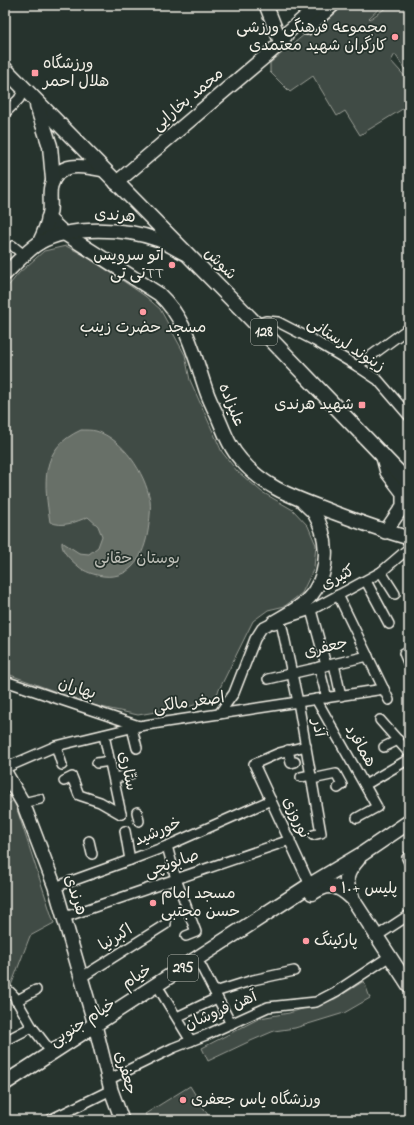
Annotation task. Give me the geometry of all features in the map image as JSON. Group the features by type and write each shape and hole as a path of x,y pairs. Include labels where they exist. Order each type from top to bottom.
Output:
{"main road":[{"name":"شوش","path":"5,69 256,324 409,483"},
{"path":"36,102 50,146 53,179"},
{"name":"خیام","path":"5,1084 52,1052 96,1030 315,886 409,822"},
{"name":"295","path":"352,898 347,886 346,877 352,866 362,854"},
{"path":"315,886 332,885 345,891 352,898"},
{"name":"خیام جنوبی","path":"5,1094 96,1030 161,992 201,966 315,886"}],"street":[{"path":"266,5 281,43"},
{"name":"محمد بخارایی","path":"116,182 281,43 288,32 319,5"},
{"name":"محمد بخارایی","path":"281,43 293,39 333,5"},
{"path":"5,113 20,99 24,89"},
{"path":"53,179 69,167 78,166 104,170"},
{"name":"هرندی","path":"5,274 39,243 45,231 48,218 53,179"},
{"name":"علیزاده","path":"48,218 65,234 164,298 185,330 208,396 224,434 237,455 248,468 264,482 278,491 385,532 409,538"},
{"name":"هرندی","path":"39,243 65,234 85,231 110,231 135,234 159,240 187,254"},
{"path":"13,246 25,256"},
{"name":"زینوند لرستانی","path":"256,324 266,321 278,322 315,341 357,366 378,380 409,416"},
{"path":"357,366 409,328"},
{"path":"382,454 387,472 403,493 403,506 385,532"},
{"path":"219,714 234,693 259,632 262,628 278,625 310,597 315,590 324,570 325,551 321,529 313,512 300,500"},
{"name":"کثیری","path":"278,625 311,610 366,581 381,572 409,548"},
{"path":"381,572 395,594"},
{"path":"366,581 389,624"},
{"path":"338,595 390,700"},
{"path":"311,610 326,665 341,696"},
{"name":"آذر","path":"278,625 298,702 312,777 317,834"},
{"path":"404,653 409,666"},
{"name":"جعفری","path":"291,674 368,656"},
{"path":"326,665 327,698"},
{"path":"268,679 291,674"},
{"name":"بهاران","path":"5,680 136,727"},
{"name":"اصغر مالکی","path":"5,768 56,746 136,727 384,690"},
{"name":"همافرد","path":"316,700 377,806 357,818"},
{"path":"380,720 409,753"},
{"path":"136,727 137,748"},
{"name":"ستّاری","path":"64,781 72,777 79,795 100,802 121,814 104,735"},
{"path":"384,747 398,740"},
{"path":"56,746 62,765"},
{"path":"295,762 291,763 288,750 306,746"},
{"name":"نوروزی","path":"288,750 254,764 290,840 315,886"},
{"path":"365,785 409,759"},
{"path":"97,763 110,761"},
{"name":"هرندی","path":"5,772 23,803 55,887 96,1030"},
{"path":"301,777 336,774 342,785 338,788"},
{"path":"114,778 130,775"},
{"path":"23,803 40,799"},
{"name":"خورشید","path":"55,887 167,846 271,800"},
{"path":"125,831 130,860"},
{"name":"صابونچی","path":"64,917 290,840"},
{"path":"89,841 92,854"},
{"path":"167,846 176,879 196,932 186,936"},
{"path":"352,898 409,985"},
{"path":"377,936 409,915"},
{"name":"اکبرنیا","path":"82,977 166,924"},
{"name":"آهن فروشان","path":"50,1120 173,1048 268,1007 316,1002 337,991 390,956"},
{"path":"201,966 231,1024"},
{"path":"177,1017 216,995 253,980 294,971"},
{"path":"16,1001 36,990"},
{"path":"9,991 32,1027 52,1052"},
{"path":"161,992 191,1041"},
{"path":"5,1041 32,1027"},
{"name":"جعفری","path":"96,1030 109,1085 122,1120"}],"green space":[{"path":"340,5 383,5 369,18 370,19 390,5 409,5 409,76 395,54 391,61 409,81 409,105 360,135 345,111 337,116 313,76 290,92 270,72 270,63"},
{"name":"بوستان حقانی","path":"66,246 82,254 113,274 145,296 160,309 185,355 190,380 222,452 237,471 262,492 293,510 308,526 316,545 314,568 302,593 285,606 268,610 253,621 215,698 191,706 138,715 92,705 5,673 5,290 19,273 44,251"},
{"path":"14,800 54,923 30,936 9,991 5,988 5,806"},
{"path":"364,981 370,998 344,1013 295,1028 274,1031 208,1061 202,1048 260,1018 289,1013 335,999"},
{"name":"ورزشگاه یاس جعفری","path":"190,1086 211,1120 149,1120 145,1114"}],"shaded area":[{"path":"81,430 94,431 106,435 124,449 138,468 150,500 150,515 142,553 131,568 114,576 100,576 83,570 63,549 62,542 79,553 89,554 98,547 102,536 98,526 88,517 64,524 55,524 50,522 46,494 46,481 51,457 67,438"}],"place":[{"name":"مجموعه فرهنگی ورزشی کارگران شهید معتمدی","path":"395,37"},
{"name":"ورزشگاه هلال احمر","path":"35,73"},
{"name":"اتو سرویس تی تیTT","path":"172,265"},
{"name":"مسجد حضرت زینب","path":"143,312"},
{"name":"شهید هرندی","path":"362,405"},
{"name":"پلیس +۱۰","path":"333,889"},
{"name":"مسجد امام حسن مجتبی","path":"153,903"},
{"name":"پارکینگ","path":"306,941"},
{"name":"ورزشگاه یاس جعفری","path":"183,1100"}]}
